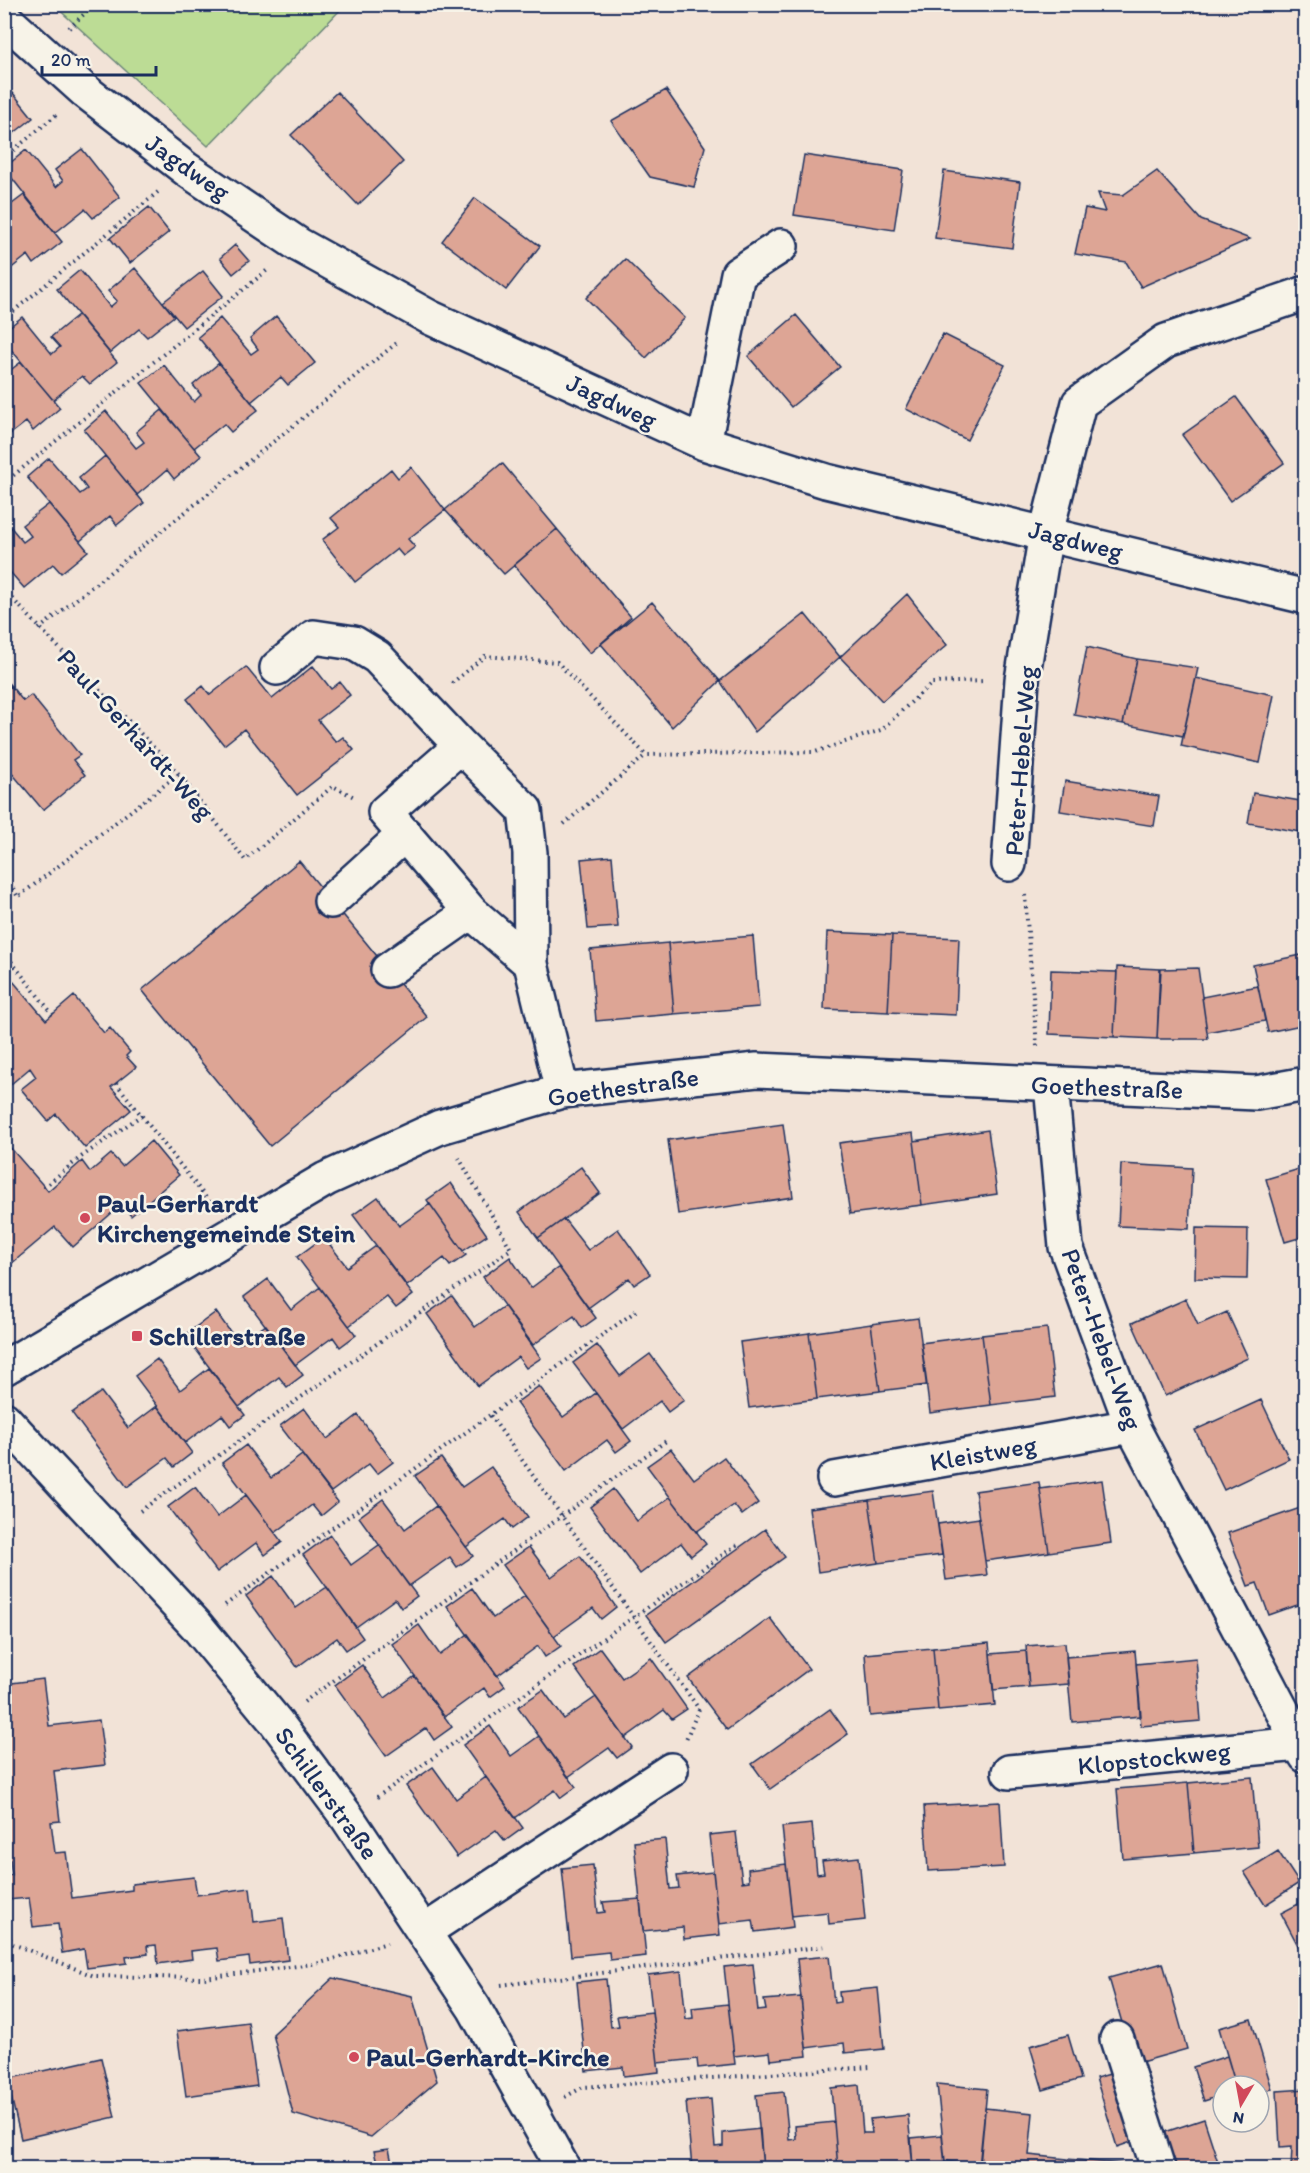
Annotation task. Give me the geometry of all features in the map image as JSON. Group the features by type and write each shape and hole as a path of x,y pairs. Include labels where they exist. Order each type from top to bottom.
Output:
{"street":[{"name":"Jagdweg","path":"4,18 85,91 186,169 299,245 429,317 704,443 826,481 1305,597"},
{"path":"704,443 738,274 781,246"},
{"name":"Peter-Hebel-Weg","path":"1009,864 1022,680 1046,533 1079,403 1166,341 1305,293"},
{"path":"277,668 314,637 354,643 376,657 525,810 530,853 531,964 562,1091"},
{"path":"331,901 461,746"},
{"path":"395,823 471,912 531,964"},
{"path":"388,970 471,912"},
{"name":"Goethestraße","path":"4,1368 326,1179 440,1127 562,1091 757,1070 1256,1093 1305,1084"},
{"name":"Peter-Hebel-Weg","path":"1051,1085 1066,1247 1132,1426 1302,1750"},
{"name":"Schillerstraße","path":"4,1419 196,1625 276,1722 347,1817 474,2008 563,2169"},
{"name":"Kleistweg","path":"834,1479 1132,1426"},
{"name":"Klopstockweg","path":"1009,1772 1302,1750"},
{"path":"425,1932 671,1770"},
{"path":"1117,2039 1158,2169"}],"path":[{"path":"4,158 85,91"},
{"path":"4,319 186,169"},
{"path":"4,483 299,245"},
{"path":"39,629 429,317"},
{"name":"Paul-Gerhardt-Weg","path":"4,590 179,774 245,860 333,786 395,823"},
{"path":"423,706 485,656 557,662 646,754"},
{"path":"530,853 646,754 816,752 881,730 932,683 1022,680"},
{"path":"4,873 18,897 179,774"},
{"name":"Peter-Hebel-Weg","path":"1009,864 1024,882 1037,1053 1051,1085"},
{"path":"4,952 53,1015"},
{"path":"116,1083 233,1233"},
{"path":"44,1187 81,1157 142,1115"},
{"path":"110,1533 511,1249 440,1127"},
{"path":"196,1625 636,1311"},
{"path":"490,1415 699,1709 671,1770"},
{"path":"276,1722 666,1441"},
{"path":"347,1817 738,1544"},
{"path":"4,1928 13,1944 94,1976 204,1978 320,1963 425,1932"},
{"path":"474,2008 503,1983 827,1946"},
{"path":"533,2116 583,2088 870,2067"}],"green space":[{"path":"54,5 345,5 208,146"}],"building":[{"path":"666,90 705,147 694,187 650,177 611,121"},
{"path":"337,92 403,162 358,205 291,135"},
{"path":"13,93 33,118 4,141 4,99"},
{"path":"82,149 120,197 93,218 85,209 55,233 4,168 26,150 56,187 63,181 55,170"},
{"path":"804,155 903,170 894,230 794,215"},
{"path":"944,171 1020,182 1012,248 935,238"},
{"path":"1157,171 1201,220 1250,239 1141,287 1126,262 1075,254 1085,208 1105,212 1098,193 1123,195"},
{"path":"24,195 62,242 34,264 28,255 4,274 4,210"},
{"path":"475,198 540,246 506,290 442,241"},
{"path":"149,207 169,232 130,263 110,238"},
{"path":"235,245 249,261 233,274 220,258"},
{"path":"625,259 685,318 646,358 586,298"},
{"path":"135,268 174,316 147,337 139,329 110,353 57,289 80,270 110,307 117,301 108,291"},
{"path":"203,271 223,296 184,327 163,302"},
{"path":"78,315 117,362 90,384 82,376 53,400 4,341 4,331 22,317 52,354 60,347 51,337"},
{"path":"796,315 840,367 791,407 748,356"},
{"path":"276,316 315,363 288,385 281,377 251,402 198,337 220,318 251,354 258,349 250,338"},
{"path":"943,334 1005,365 967,440 906,409"},
{"path":"21,362 60,408 33,431 26,422 4,439 4,375"},
{"path":"219,363 258,410 231,432 224,424 194,448 141,383 164,365 194,402 201,395 193,385"},
{"path":"1236,397 1284,463 1230,501 1182,435"},
{"path":"162,410 201,456 174,479 167,470 137,495 84,430 106,411 136,448 144,442 136,432"},
{"path":"105,456 144,503 117,525 110,516 80,541 27,477 49,458 80,494 87,489 79,478"},
{"path":"502,463 557,529 504,574 445,510"},
{"path":"411,467 445,510 408,539 415,547 403,556 397,549 355,582 322,540 339,527 331,518 391,469 398,478"},
{"path":"49,504 88,551 61,573 53,564 24,588 4,565 4,519 23,542 31,536 22,525"},
{"path":"557,529 631,617 590,653 514,565"},
{"path":"907,594 947,645 882,701 840,657"},
{"path":"652,602 720,681 672,727 601,644"},
{"path":"805,614 840,657 755,732 720,681"},
{"path":"1087,647 1137,659 1123,724 1074,715"},
{"path":"1137,659 1198,668 1183,736 1123,724"},
{"path":"313,666 331,689 340,682 350,695 318,720 336,742 343,737 354,750 297,795 244,729 224,745 187,699 203,686 210,695 246,667 272,699"},
{"path":"1196,678 1274,695 1260,763 1181,746"},
{"path":"4,679 11,686 4,692"},
{"path":"11,686 23,701 31,695 80,755 73,760 85,775 43,810 11,772 4,778 4,692"},
{"path":"1065,781 1159,796 1154,826 1060,811"},
{"path":"1253,793 1306,802 1306,833 1248,823"},
{"path":"612,856 618,927 588,929 581,859"},
{"path":"299,861 427,1017 270,1146 142,990"},
{"path":"827,932 892,935 888,1012 824,1009"},
{"path":"892,935 959,938 956,1015 888,1012"},
{"path":"753,936 759,1007 674,1014 668,943"},
{"path":"668,943 674,1014 596,1021 590,950"},
{"path":"1306,954 1306,1024 1268,1032 1253,965"},
{"path":"1117,967 1160,969 1157,1039 1114,1037"},
{"path":"1198,968 1208,1039 1157,1039 1161,969"},
{"path":"1051,970 1117,972 1114,1037 1049,1034"},
{"path":"12,980 46,1020 74,996 104,1033 110,1028 130,1052 126,1056 136,1067 111,1087 131,1110 85,1148 56,1114 48,1121 21,1089 36,1077 30,1068 4,1090 4,987"},
{"path":"1258,986 1265,1021 1207,1032 1202,997"},
{"path":"783,1124 793,1197 678,1214 668,1140"},
{"path":"988,1130 997,1194 922,1205 914,1141"},
{"path":"913,1133 922,1205 850,1214 839,1143"},
{"path":"151,1141 179,1175 131,1216 122,1204 73,1247 55,1227 4,1270 4,1148 8,1145 48,1191 82,1161 90,1172 111,1154 122,1166"},
{"path":"1121,1164 1192,1168 1189,1229 1118,1226"},
{"path":"581,1167 600,1193 538,1238 519,1212"},
{"path":"1306,1167 1306,1236 1285,1242 1266,1179"},
{"path":"451,1183 487,1235 463,1251 427,1200"},
{"path":"378,1197 399,1226 430,1204 466,1255 450,1266 444,1258 407,1286 353,1215"},
{"path":"564,1219 588,1250 618,1229 650,1274 634,1285 629,1278 588,1308 538,1238"},
{"path":"1196,1228 1248,1229 1247,1279 1195,1278"},
{"path":"324,1237 347,1267 376,1246 413,1295 396,1308 387,1297 349,1326 297,1257"},
{"path":"510,1257 531,1288 559,1267 596,1318 582,1328 574,1316 533,1345 483,1277"},
{"path":"268,1279 291,1310 320,1287 356,1335 340,1347 333,1337 295,1365 244,1297"},
{"path":"452,1296 475,1327 504,1306 541,1358 526,1368 518,1357 478,1386 427,1314"},
{"path":"1186,1299 1198,1325 1227,1312 1248,1358 1165,1396 1132,1323"},
{"path":"216,1312 239,1344 266,1325 303,1375 287,1387 279,1377 239,1407 185,1335"},
{"path":"918,1318 927,1385 880,1391 871,1324"},
{"path":"871,1324 880,1391 817,1399 809,1333"},
{"path":"1047,1328 1055,1397 991,1405 982,1335"},
{"path":"809,1333 817,1399 749,1408 740,1342"},
{"path":"982,1335 991,1405 930,1413 921,1343"},
{"path":"597,1345 620,1376 650,1354 684,1400 668,1412 660,1401 623,1429 573,1363"},
{"path":"157,1359 180,1390 209,1368 245,1415 230,1426 222,1415 185,1443 135,1376"},
{"path":"539,1386 563,1417 596,1393 631,1441 616,1452 607,1440 566,1471 516,1403"},
{"path":"101,1392 128,1428 157,1406 192,1453 174,1467 167,1458 127,1487 72,1413"},
{"path":"1261,1400 1289,1459 1224,1490 1195,1430"},
{"path":"304,1408 327,1439 358,1415 393,1462 377,1474 369,1464 331,1492 280,1426"},
{"path":"246,1445 271,1478 302,1455 338,1502 321,1516 312,1505 275,1533 222,1463"},
{"path":"671,1449 694,1479 724,1457 758,1503 742,1515 734,1505 696,1532 647,1466"},
{"path":"441,1458 462,1487 491,1467 528,1517 512,1529 505,1519 466,1547 415,1476"},
{"path":"1102,1480 1111,1543 1049,1552 1040,1489"},
{"path":"1039,1482 1049,1552 985,1561 975,1491"},
{"path":"195,1487 217,1517 246,1495 282,1542 265,1555 256,1543 217,1572 168,1507"},
{"path":"613,1489 637,1521 670,1497 706,1544 691,1556 681,1543 640,1574 590,1507"},
{"path":"933,1491 942,1555 878,1563 869,1500"},
{"path":"383,1499 405,1529 436,1506 473,1556 457,1567 450,1557 409,1586 359,1517"},
{"path":"869,1500 878,1563 818,1572 809,1508"},
{"path":"1306,1506 1306,1602 1269,1615 1257,1583 1248,1586 1228,1533"},
{"path":"979,1518 987,1575 946,1580 938,1524"},
{"path":"765,1529 785,1557 666,1642 646,1615"},
{"path":"330,1535 351,1565 379,1545 417,1596 401,1608 395,1599 356,1627 303,1555"},
{"path":"529,1547 551,1577 580,1556 616,1607 601,1619 593,1608 554,1636 503,1565"},
{"path":"273,1576 296,1608 327,1587 363,1638 346,1650 337,1638 297,1667 246,1596"},
{"path":"472,1588 493,1618 525,1596 561,1646 545,1657 538,1646 497,1676 447,1606"},
{"path":"770,1618 809,1669 727,1730 688,1678"},
{"path":"419,1625 440,1655 468,1634 505,1686 490,1697 484,1688 444,1717 392,1644"},
{"path":"989,1643 995,1705 938,1710 933,1648"},
{"path":"1065,1643 1069,1684 1029,1687 1026,1646"},
{"path":"600,1648 622,1678 651,1658 687,1709 672,1719 664,1710 625,1738 574,1667"},
{"path":"933,1648 938,1710 870,1716 865,1654"},
{"path":"1026,1651 1029,1687 993,1690 990,1654"},
{"path":"1135,1651 1141,1716 1072,1722 1066,1657"},
{"path":"1196,1658 1201,1721 1141,1726 1136,1664"},
{"path":"362,1665 385,1698 415,1676 452,1727 434,1740 426,1728 386,1756 335,1685"},
{"path":"43,1679 49,1726 99,1720 105,1765 54,1771 60,1821 51,1822 55,1853 66,1852 72,1898 132,1890 132,1884 194,1877 197,1895 250,1888 254,1922 283,1918 288,1960 250,1965 249,1957 219,1961 217,1948 191,1951 192,1959 158,1964 156,1945 147,1946 148,1954 126,1957 127,1963 87,1968 84,1949 62,1953 58,1924 33,1927 29,1898 7,1900 4,1877 12,1875 10,1860 4,1860 4,1767 8,1767 4,1740 4,1684"},
{"path":"543,1690 564,1719 596,1697 632,1747 617,1758 609,1748 568,1777 518,1707"},
{"path":"830,1709 848,1734 770,1789 752,1764"},
{"path":"490,1726 511,1756 539,1736 576,1787 561,1798 555,1790 515,1818 463,1745"},
{"path":"433,1767 456,1799 486,1777 523,1828 505,1841 496,1830 457,1857 406,1786"},
{"path":"1252,1777 1258,1847 1194,1853 1188,1783"},
{"path":"1188,1783 1194,1853 1123,1859 1117,1789"},
{"path":"1000,1802 1004,1867 928,1871 924,1806"},
{"path":"812,1824 817,1874 824,1873 822,1861 859,1857 865,1920 829,1924 828,1912 792,1916 782,1827"},
{"path":"736,1832 742,1882 749,1881 748,1869 786,1864 793,1927 755,1932 753,1920 719,1924 709,1835"},
{"path":"665,1839 670,1889 679,1888 677,1876 713,1872 720,1935 684,1939 683,1927 643,1931 634,1842"},
{"path":"1278,1851 1299,1883 1265,1905 1244,1872"},
{"path":"593,1865 598,1913 605,1912 603,1902 640,1899 646,1956 610,1960 609,1952 571,1956 562,1868"},
{"path":"1306,1900 1306,1951 1302,1953 1281,1913"},
{"path":"829,1956 834,2003 840,2002 839,1992 878,1988 884,2049 845,2053 844,2043 806,2048 797,1959"},
{"path":"1163,1963 1187,2049 1134,2064 1109,1978"},
{"path":"753,1964 758,2011 766,2010 764,2000 801,1997 807,2056 771,2060 770,2052 734,2056 724,1967"},
{"path":"681,1971 686,2019 693,2018 692,2008 728,2004 735,2064 698,2068 697,2059 658,2063 648,1975"},
{"name":"Paul-Gerhardt-Kirche","path":"333,1978 412,1996 437,2081 371,2137 293,2114 273,2034"},
{"path":"606,1979 611,2027 619,2026 617,2016 652,2012 659,2072 624,2076 623,2067 586,2071 577,1982"},
{"path":"1251,2019 1268,2074 1232,2074 1219,2028"},
{"path":"248,2022 257,2086 186,2096 177,2031"},
{"path":"1068,2035 1081,2079 1043,2090 1030,2046"},
{"path":"1227,2056 1232,2074 1211,2074 1211,2099 1204,2101 1193,2067"},
{"path":"101,2058 115,2117 21,2139 7,2079"},
{"path":"1117,2072 1137,2140 1117,2147 1096,2078"},
{"path":"937,2084 987,2089 980,2165 945,2161"},
{"path":"859,2085 863,2133 872,2133 870,2119 908,2115 913,2168 838,2168 831,2088"},
{"path":"1306,2089 1306,2168 1291,2168 1292,2146 1280,2147 1277,2091"},
{"path":"784,2092 789,2140 796,2139 795,2126 834,2122 838,2168 763,2168 756,2095"},
{"path":"711,2099 715,2147 723,2146 723,2133 760,2129 763,2168 692,2168 686,2101"},
{"path":"985,2108 1033,2113 1029,2155 1067,2159 1066,2168 979,2168"},
{"path":"1204,2119 1220,2168 1167,2168 1156,2135"},
{"path":"942,2135 945,2165 913,2168 911,2138"},
{"path":"389,2149 393,2168 378,2168 374,2151"},
{"path":"1067,2159 1123,2164 1123,2168 1066,2168"},
{"path":"227,2164 228,2168 204,2168"}],"place":[{"name":"Paul-Gerhardt Kirchengemeinde Stein","path":"85,1218"},
{"name":"Schillerstraße","path":"137,1336"},
{"name":"Paul-Gerhardt-Kirche","path":"354,2057"}]}
